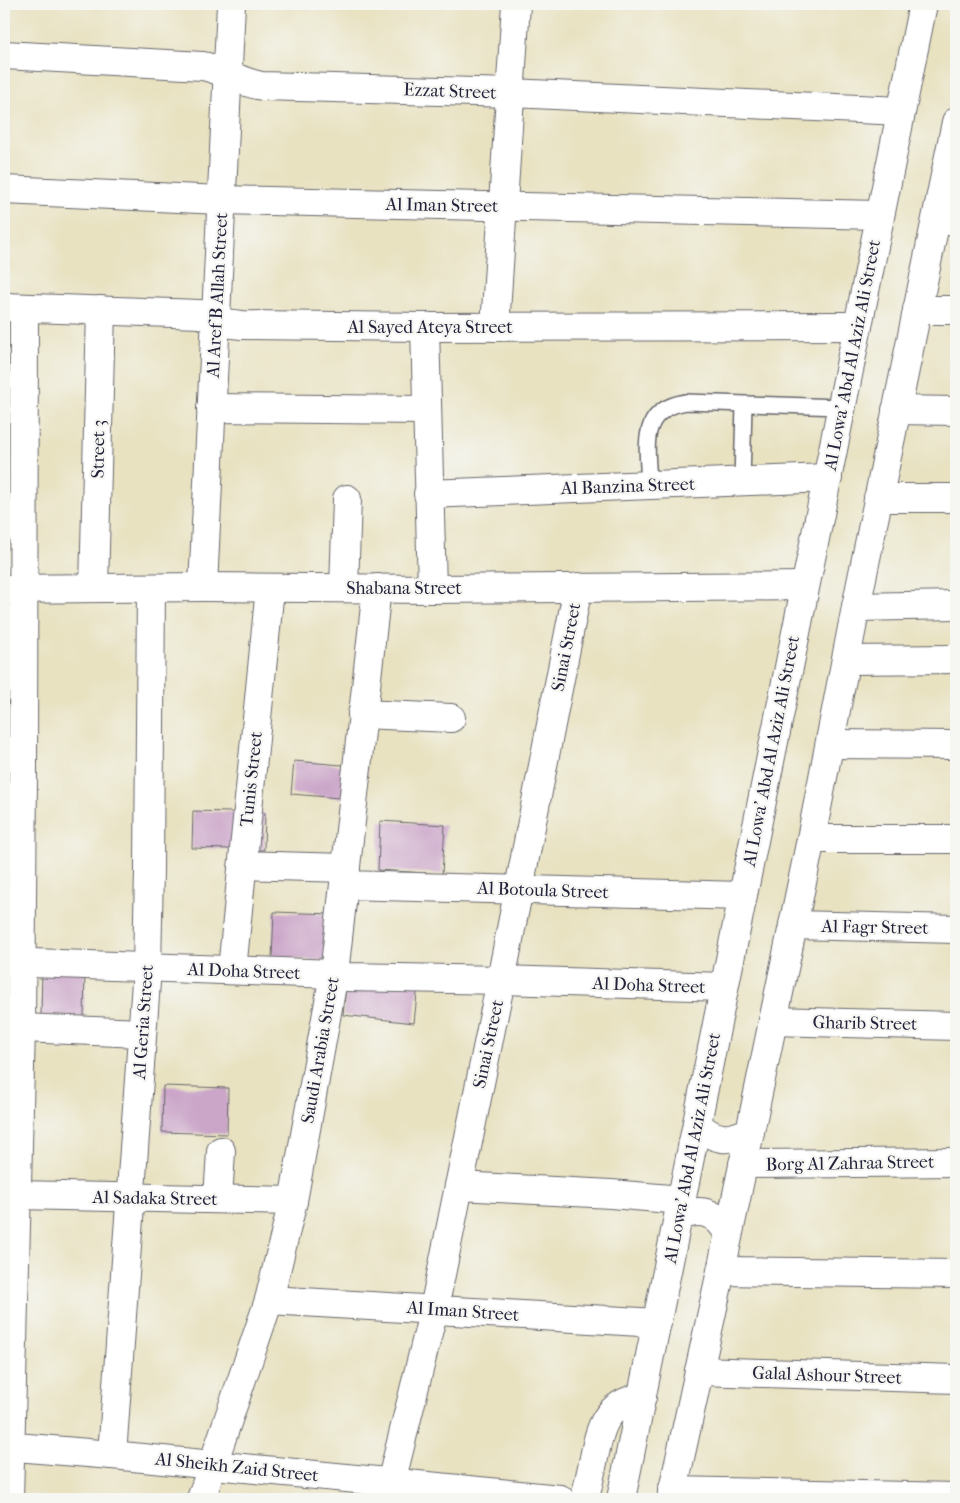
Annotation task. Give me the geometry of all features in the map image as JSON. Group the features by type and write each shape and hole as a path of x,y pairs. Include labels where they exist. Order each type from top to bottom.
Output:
{"street":[{"name":"Al Aref B Allah Street","path":"203,587 231,4"},
{"path":"495,327 516,4"},
{"name":"Al Lowa' Abd Al Aziz Ali Street","path":"621,1499 923,4"},
{"name":"Ezzat Street","path":"4,56 191,64 216,68 250,84 262,86 510,93 901,111"},
{"path":"956,122 946,221 917,310 811,839 721,1271 672,1495 956,1498"},
{"name":"Al Iman Street","path":"4,190 221,200 880,215"},
{"path":"9,1499 7,1446 17,1195 20,1028 12,963 14,308"},
{"name":"Al Sayed Ateya Street","path":"14,308 200,314 232,325 425,327 858,326"},
{"name":"Street 3","path":"94,588 101,310"},
{"path":"917,310 956,310"},
{"path":"425,327 432,589"},
{"path":"211,408 427,410"},
{"path":"896,410 956,411"},
{"name":"Al Banzina Street","path":"428,494 828,478"},
{"path":"878,498 956,498"},
{"path":"344,588 347,499"},
{"name":"Shabana Street","path":"13,589 203,587 432,589 805,586"},
{"name":"Sinai Street","path":"390,1491 434,1309 578,587"},
{"name":"Al Geria Street","path":"112,1455 132,1198 147,968 151,588"},
{"name":"Tunis Street","path":"232,970 270,588"},
{"name":"Saudi Arabia Street","path":"201,1499 269,1300 293,1201 334,974 377,588"},
{"path":"856,607 956,605"},
{"path":"846,660 956,659"},
{"path":"362,714 450,718"},
{"path":"830,744 956,745"},
{"path":"811,839 956,839"},
{"name":"Al Botoula Street","path":"243,865 345,876 518,890 742,896"},
{"name":"Al Fagr Street","path":"793,925 956,929"},
{"name":"Al Doha Street","path":"12,963 334,974 347,977 724,987"},
{"name":"Gharib Street","path":"773,1021 956,1026"},
{"path":"20,1028 142,1033"},
{"path":"697,1124 706,1132 716,1137 728,1139 750,1131"},
{"path":"218,1199 221,1151"},
{"name":"Borg Al Zahraa Street","path":"743,1164 956,1162"},
{"path":"459,1186 611,1194 681,1208 690,1212 702,1211 713,1215 722,1222 728,1233"},
{"name":"Al Sadaka Street","path":"17,1195 293,1201"},
{"path":"721,1271 956,1274"},
{"name":"Al Iman Street","path":"269,1300 657,1323"},
{"name":"Galal Ashour Street","path":"699,1371 956,1379"},
{"path":"585,1499 603,1422 620,1405 630,1399 642,1397"},
{"name":"Al Sheikh Zaid Street","path":"7,1446 213,1465 390,1491 560,1499"}],"lane":[{"path":"649,485 648,430 659,414 676,404 686,402 841,407"},
{"path":"742,482 744,405"}],"building":[{"path":"294,761 367,767 364,800 291,794"},
{"path":"193,811 265,813 264,850 192,848"},
{"path":"380,821 445,825 442,874 378,870"},
{"path":"274,912 334,914 332,961 272,958"},
{"path":"42,970 85,971 84,1017 41,1016"},
{"path":"347,977 418,984 414,1023 343,1015"},
{"path":"163,1086 228,1088 227,1134 162,1132"}]}
